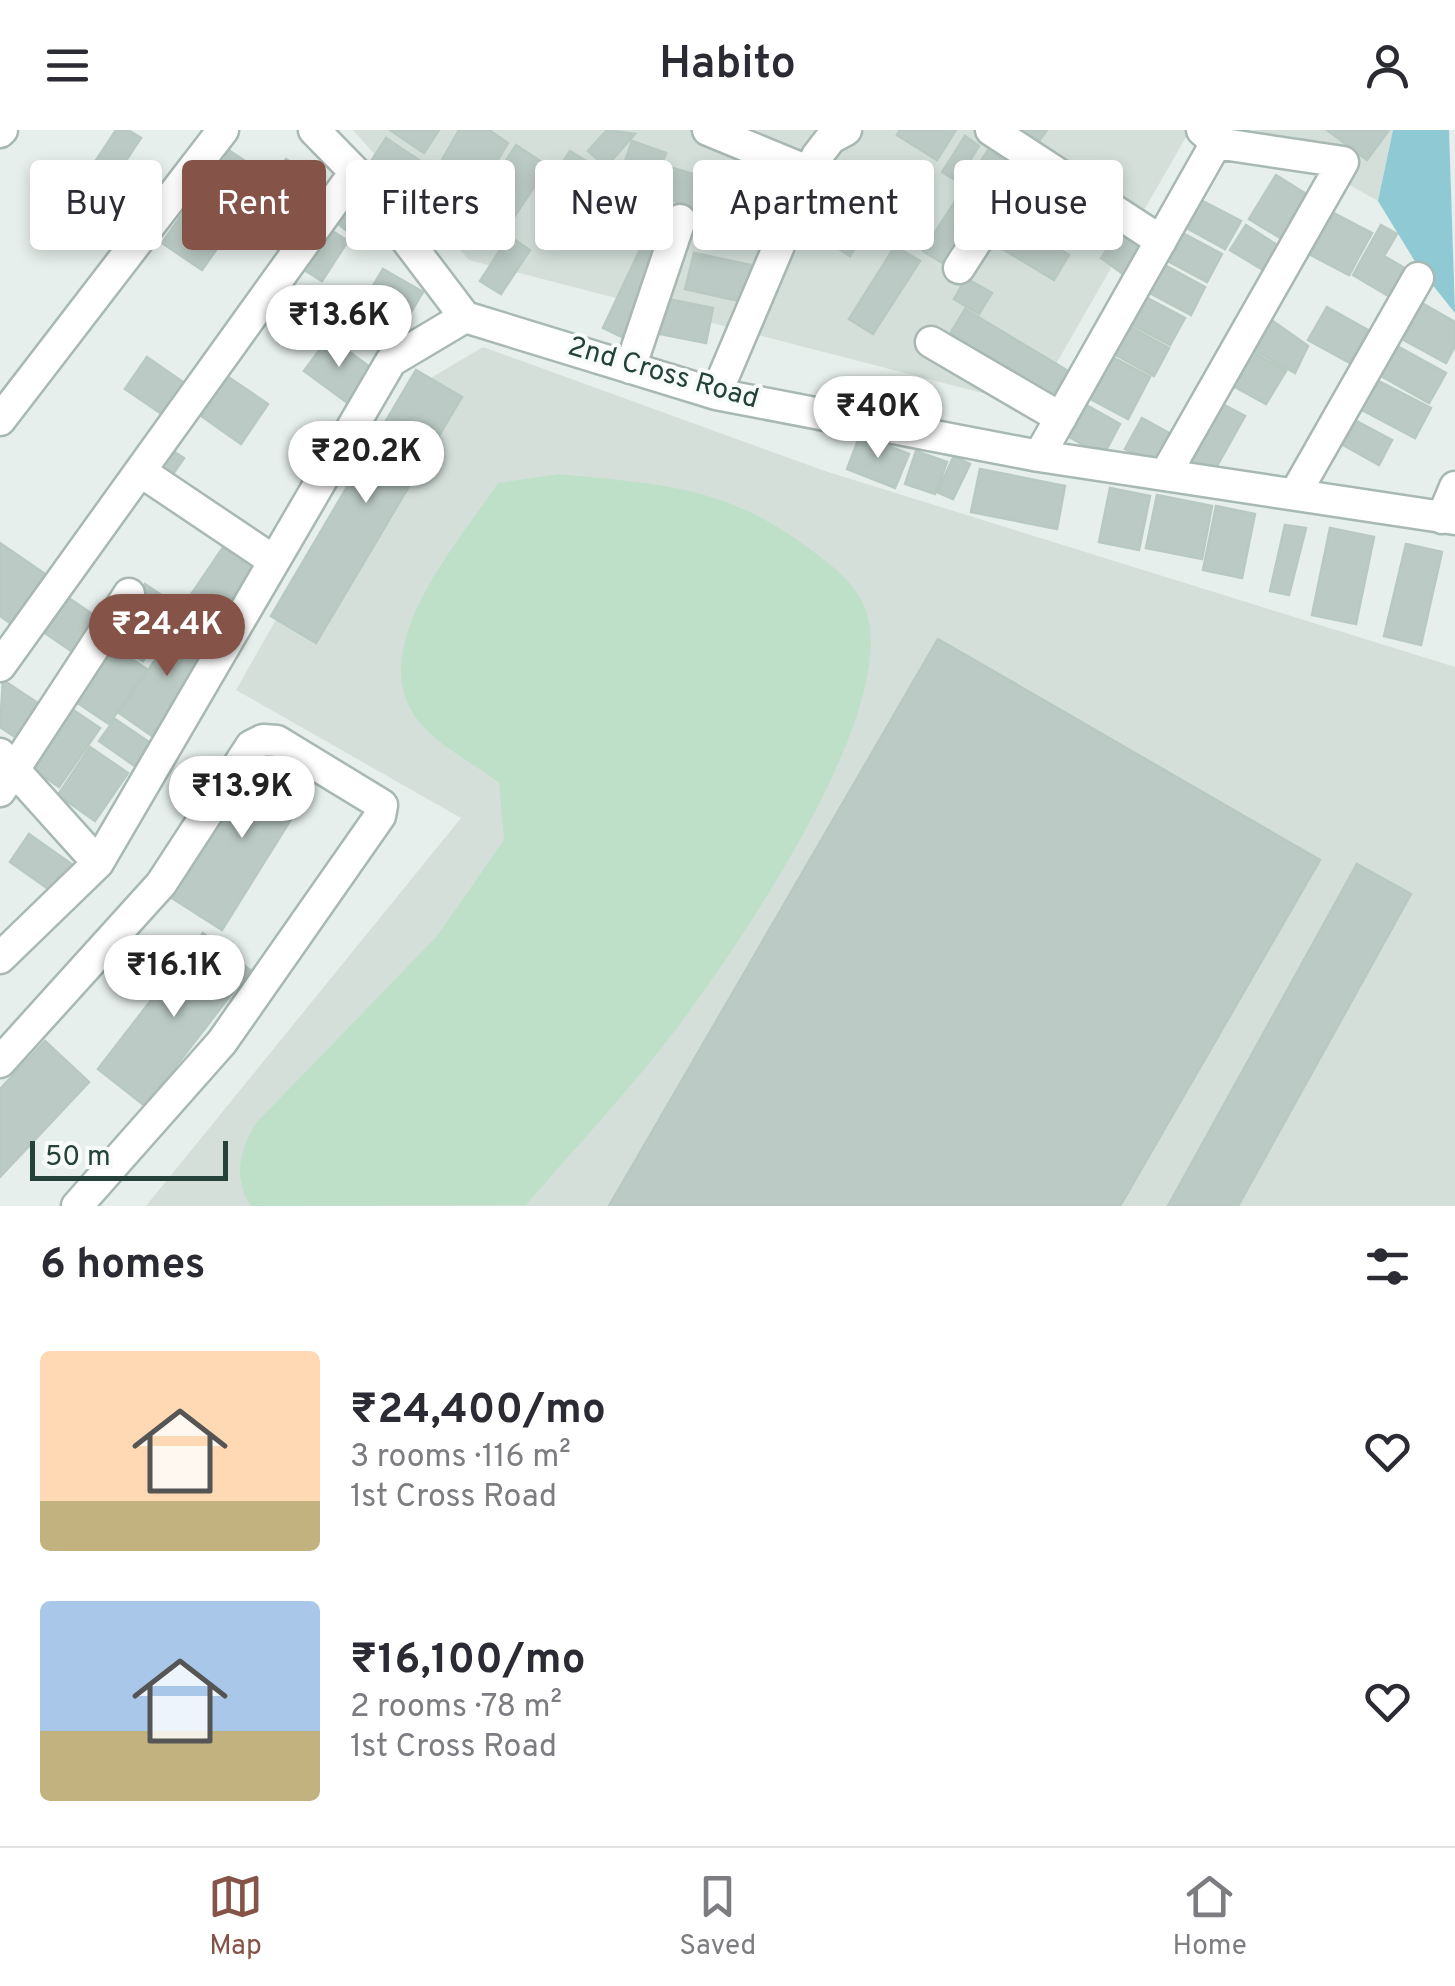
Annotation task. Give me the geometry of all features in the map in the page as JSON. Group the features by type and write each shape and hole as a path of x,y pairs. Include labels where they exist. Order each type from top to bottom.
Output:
{"street":[{"path":"0,420 224,130"},
{"path":"314,130 346,163"},
{"path":"708,130 781,160"},
{"path":"817,160 831,138 846,130"},
{"path":"991,130 1161,241"},
{"path":"1039,456 1161,241 1209,136 1343,162 1165,475"},
{"path":"960,268 1031,156"},
{"path":"0,666 346,185"},
{"path":"630,368 680,220"},
{"path":"0,958 98,863 391,360 465,316 415,250"},
{"path":"716,394 777,250"},
{"path":"1295,494 1418,278"},
{"name":"2nd Cross Road","path":"465,316 716,394 1039,456 1448,519"},
{"path":"931,342 1061,418"},
{"path":"140,471 274,561"},
{"path":"1448,519 1455,487"},
{"path":"98,863 5,773 129,594"},
{"path":"0,1062 161,884 252,746 264,740 278,742 382,805 380,816 222,1042 77,1206"}],"shaded area":[{"path":"353,130 1190,130 1123,247 1123,160 954,160 954,250 1121,250 1032,406 469,260 460,250 515,250 515,160 380,160"},
{"path":"1253,130 1393,130 1378,201"},
{"path":"483,347 825,471 1455,667 1455,1206 146,1206 461,818 236,690 404,394"}],"green space":[{"path":"559,474 663,486 723,501 782,530 847,580 862,601 871,644 862,698 840,759 809,823 736,945 674,1032 526,1205 251,1206 242,1185 240,1163 257,1122 437,936 504,840 499,783 446,747 419,722 404,694 401,663 408,631 422,598 498,483"}],"water":[{"path":"1393,130 1449,130 1455,313 1419,268 1378,201"}],"building":[{"path":"116,130 128,130 141,138 126,160 96,160"},
{"path":"390,130 439,130 424,153"},
{"path":"459,130 489,130 508,143 498,160 442,160"},
{"path":"607,130 635,134 612,160 598,160 588,151"},
{"path":"900,130 956,130 937,160 897,135"},
{"path":"1000,130 1047,130 1030,153"},
{"path":"1327,130 1389,130 1367,160"},
{"path":"965,136 979,146 970,160 954,160 954,179 942,172"},
{"path":"386,138 419,160 372,160"},
{"path":"632,141 666,153 663,160 625,160"},
{"path":"516,145 539,160 535,160 535,186 515,216 515,160 506,160"},
{"path":"988,150 1004,160 982,160"},
{"path":"230,151 244,160 224,160"},
{"path":"570,151 584,160 564,160"},
{"path":"673,168 693,174 693,207 673,201"},
{"path":"1276,175 1314,199 1287,242 1249,219"},
{"path":"1199,199 1241,221 1225,249 1183,226"},
{"path":"954,203 954,250 960,250 949,267 923,251 934,250 934,234"},
{"path":"346,210 346,230 336,222"},
{"path":"1330,211 1372,233 1349,275 1307,253"},
{"path":"182,214 182,250 216,250 202,270 162,243"},
{"path":"1246,225 1283,249 1268,273 1230,250"},
{"path":"1381,225 1397,234 1384,256 1408,270 1392,298 1353,275"},
{"path":"329,229 346,240 346,244 322,281 303,269 315,250 326,250"},
{"path":"1123,229 1148,247 1127,277 1101,258 1107,250 1123,250"},
{"path":"1179,231 1222,254 1207,282 1164,259"},
{"path":"515,240 530,250 501,294 480,281 500,250 515,250"},
{"path":"640,250 663,250 622,337 603,328"},
{"path":"892,250 902,250 920,261 873,334 849,319"},
{"path":"1004,250 1061,250 1069,255 1054,280"},
{"path":"694,253 751,265 743,302 685,289"},
{"path":"1161,263 1205,287 1191,315 1146,291"},
{"path":"383,269 423,292 386,354 346,331"},
{"path":"966,278 992,293 979,314 954,299"},
{"path":"1140,294 1185,318 1170,345 1125,321"},
{"path":"657,297 713,308 706,343 650,332"},
{"path":"1413,298 1455,322 1455,346 1446,363 1393,334"},
{"path":"1327,307 1368,330 1350,363 1308,340"},
{"path":"965,309 1068,371 1048,404 945,342"},
{"path":"1270,319 1308,346 1295,373 1254,350"},
{"path":"1127,325 1169,348 1154,376 1112,353"},
{"path":"329,337 374,370 349,404 304,371"},
{"path":"1390,342 1446,373 1429,403 1374,372"},
{"path":"1247,349 1286,371 1266,404 1226,382"},
{"path":"1105,353 1150,377 1128,419 1083,395"},
{"path":"147,357 193,389 172,421 125,389"},
{"path":"416,370 462,397 316,643 271,616"},
{"path":"221,372 268,404 241,444 194,411"},
{"path":"1373,378 1431,408 1415,438 1358,408"},
{"path":"1217,401 1245,416 1213,473 1186,458"},
{"path":"1081,402 1120,424 1103,456 1064,434"},
{"path":"1349,417 1392,440 1379,465 1336,441"},
{"path":"1142,418 1180,439 1163,470 1125,449"},
{"path":"860,435 909,454 895,488 847,469"},
{"path":"167,447 184,458 167,483 150,472"},
{"path":"916,451 947,462 935,494 905,484"},
{"path":"954,456 970,464 953,499 937,492"},
{"path":"980,469 1065,486 1057,529 971,512"},
{"path":"1110,488 1150,496 1139,550 1099,542"},
{"path":"1157,495 1212,506 1202,559 1146,548"},
{"path":"1216,506 1255,514 1242,578 1203,570"},
{"path":"1285,525 1306,528 1289,595 1270,591"},
{"path":"1330,528 1374,537 1356,624 1312,615"},
{"path":"0,543 54,580 20,630 0,616"},
{"path":"226,543 255,563 217,619 188,599"},
{"path":"1406,544 1442,552 1421,645 1384,636"},
{"path":"145,584 179,607 143,661 108,638"},
{"path":"63,594 101,620 77,655 39,629"},
{"path":"181,622 215,644 152,736 119,713"},
{"path":"938,639 1320,860 1120,1206 609,1206"},
{"path":"111,645 147,669 109,724 73,700"},
{"path":"3,680 50,711 27,745 0,727"},
{"path":"69,707 100,728 59,787 29,766"},
{"path":"115,719 155,746 139,769 99,741"},
{"path":"90,747 128,773 95,821 58,795"},
{"path":"262,752 313,784 222,930 172,898"},
{"path":"29,834 73,865 54,893 10,862"},
{"path":"1357,864 1411,894 1238,1206 1168,1206"},
{"path":"203,933 250,970 145,1106 98,1069"},
{"path":"45,1041 89,1082 0,1177 0,1089"}]}
